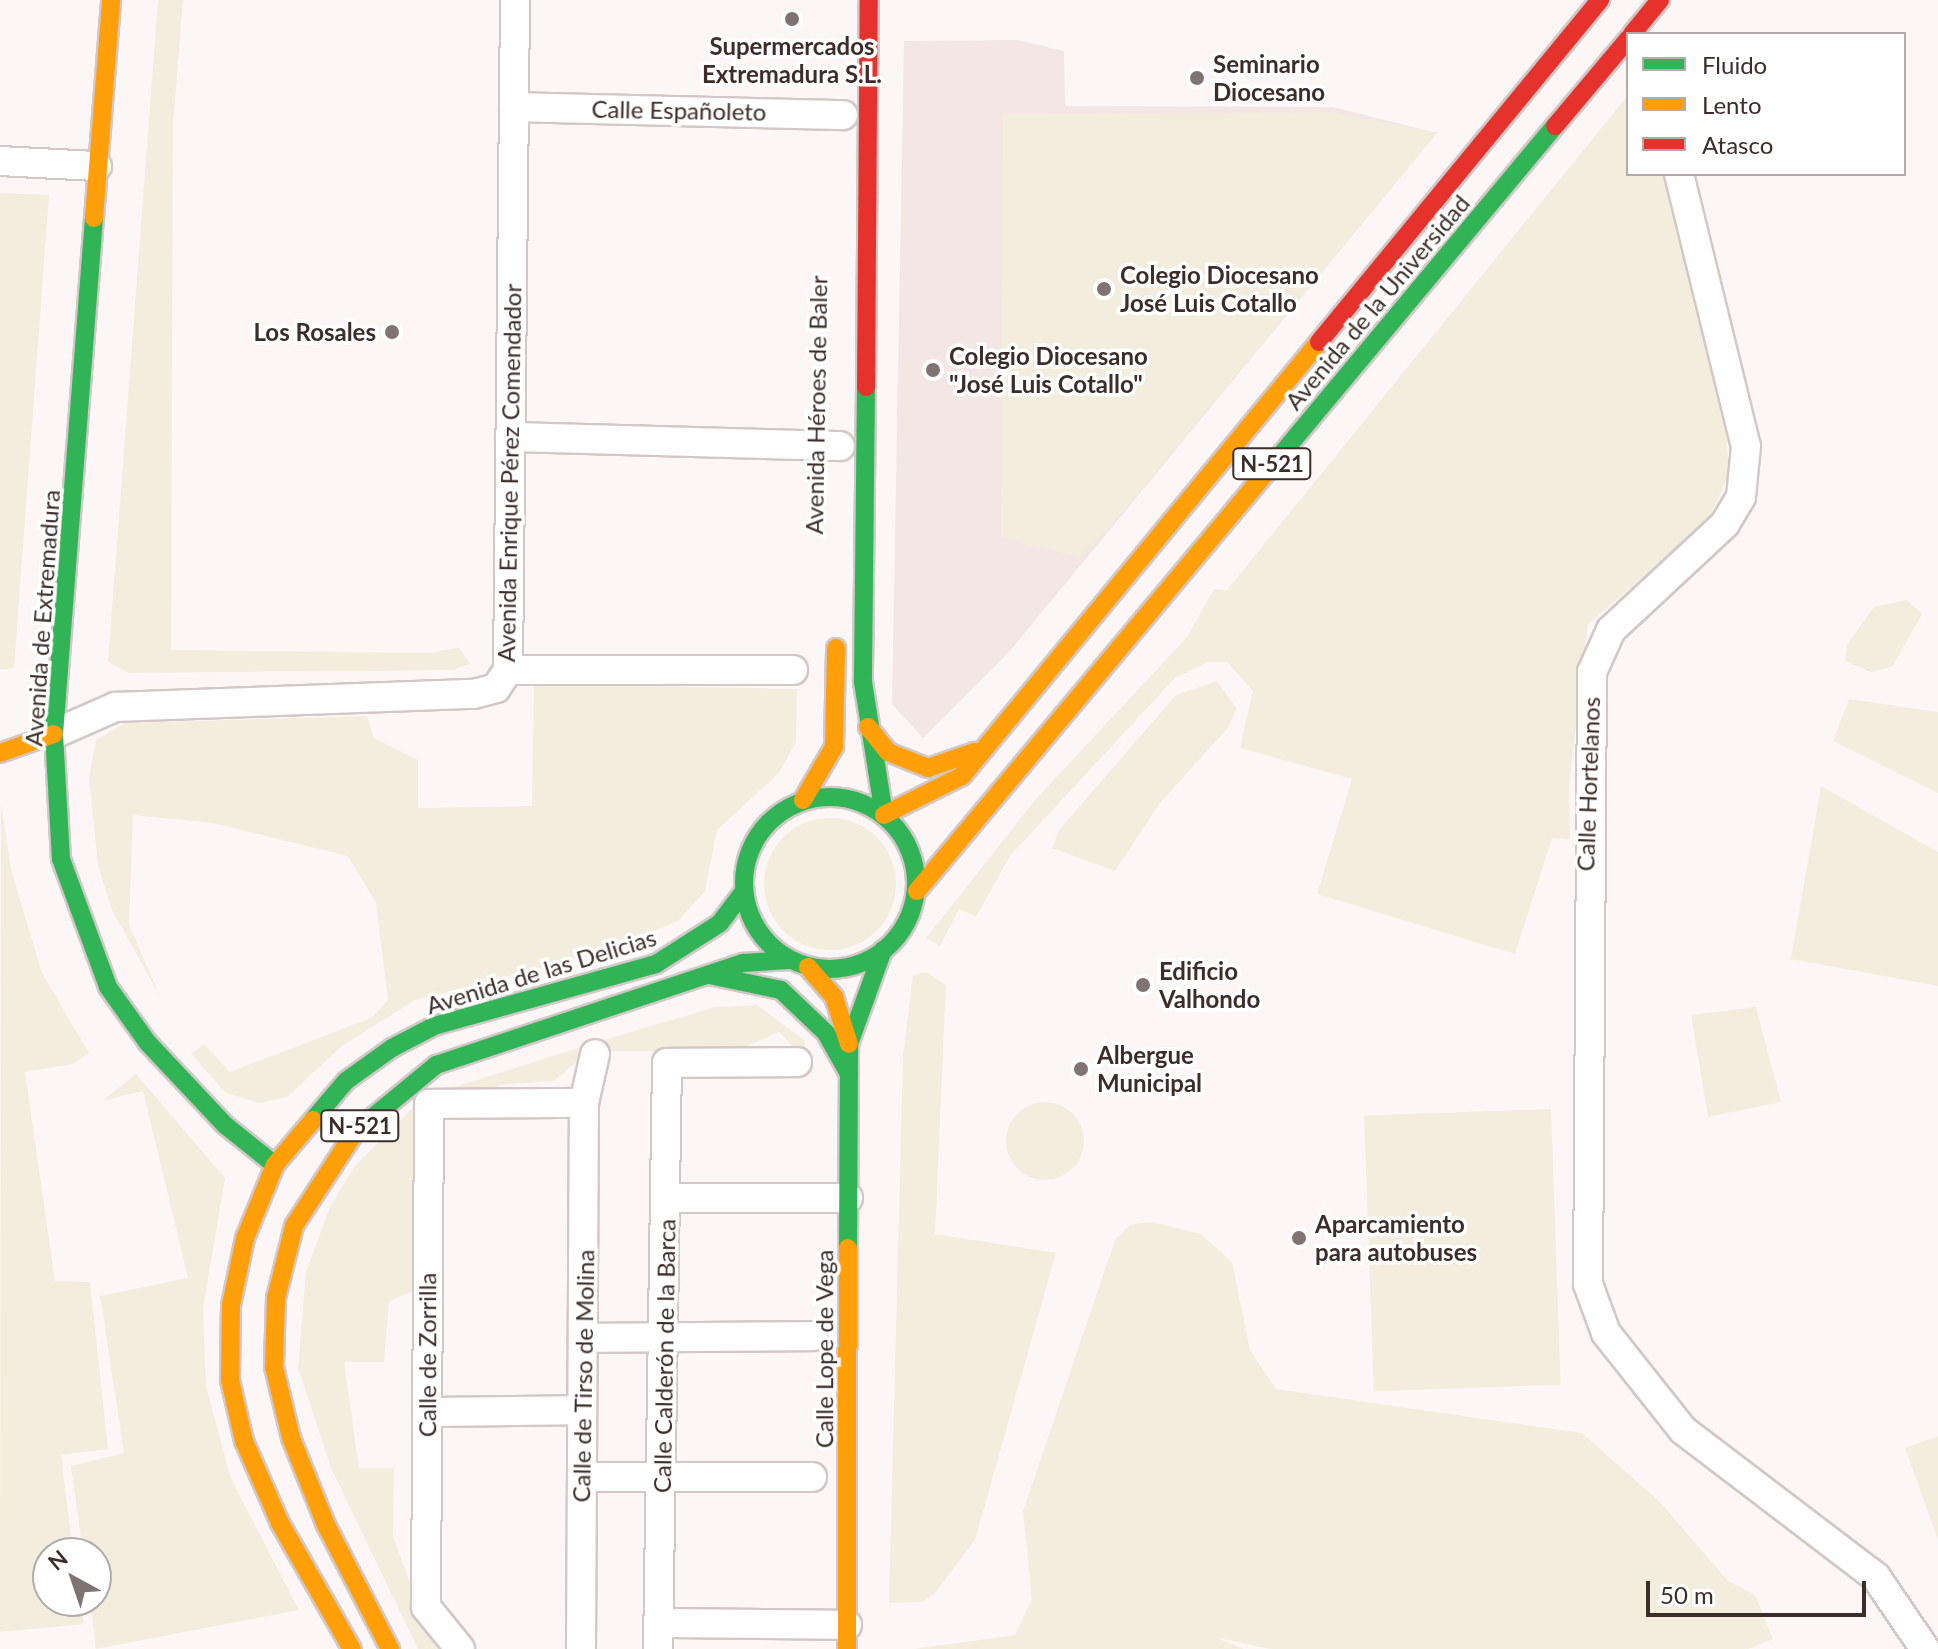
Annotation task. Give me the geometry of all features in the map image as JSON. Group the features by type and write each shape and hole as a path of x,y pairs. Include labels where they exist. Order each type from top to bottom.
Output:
{"main road":[{"name":"Avenida de Extremadura","path":"111,0 54,734 61,859 108,987 148,1043 275,1165"},
{"name":"Avenida Héroes de Baler","path":"869,0 868,727 884,815"},
{"name":"Avenida de la Universidad","path":"884,815 962,776 1600,0"},
{"name":"Avenida de la Universidad","path":"917,891 1626,41"},
{"path":"843,86 843,129"},
{"path":"803,800 832,796 884,815 909,849 917,891 909,918 883,950 844,969 808,967 789,960 750,919 744,891 744,868 764,826 803,800 825,773 834,747 837,619"},
{"path":"14,727 54,734"},
{"path":"868,727 888,752 928,768 987,746"},
{"path":"0,753 54,734"},
{"name":"Avenida de las Delicias","path":"352,1649 280,1523 244,1441 230,1380 242,1252 275,1165 346,1081 392,1048 434,1026 569,993 678,954 720,923 744,891"},
{"name":"Calle Lope de Vega","path":"849,1044 883,950"},
{"name":"N-521","path":"390,1649 326,1525 291,1438 274,1367 276,1298 294,1226 371,1112 436,1065 714,976 743,963 789,960"},
{"name":"Calle Lope de Vega","path":"808,967 834,997 849,1044 847,1637"},
{"name":"Calle Lope de Vega","path":"714,976 781,990 826,1033 849,1074"},
{"path":"274,1367 263,1287 286,1206 275,1165 309,1154 363,1096 436,1065"}],"street":[{"name":"Avenida Enrique Pérez Comendador","path":"54,734 115,707 474,694 496,688 508,670 515,0"},
{"name":"Calle Españoleto","path":"514,107 843,129"},
{"path":"0,161 97,166"},
{"name":"Calle Hortelanos","path":"1679,176 1746,446 1741,497 1725,524 1611,630 1592,672 1584,1210 1588,1284 1606,1333 1683,1430 1876,1577 1925,1649"},
{"path":"510,437 840,446"},
{"path":"508,670 793,670"},
{"name":"Calle de Tirso de Molina","path":"581,1649 584,1103 595,1054"},
{"name":"Calle Calderón de la Barca","path":"658,1636 663,1476 667,1063 797,1062"},
{"name":"Calle de Zorrilla","path":"460,1649 426,1607 429,1104 584,1103"},
{"path":"667,1198 848,1198"},
{"path":"584,1338 813,1336"},
{"path":"427,1412 581,1410"},
{"path":"582,1477 812,1477"},
{"path":"658,1636 847,1637"}],"shaded area":[{"path":"158,0 183,0 173,125 171,650 432,653 458,647 470,663 454,670 129,673 108,662"},
{"name":"Colegio Diocesano José Luis Cotallo","path":"1018,40 1064,51 1065,106 1333,107 1437,133 1009,652 923,738 892,704 904,41"},
{"path":"1626,97 1626,176 1666,176 1725,417 1729,475 1706,524 1588,624 1569,786 1570,839 1552,838 1515,954 1317,894 1352,779 1240,748 1253,691 1227,662 1208,662 1175,678 1010,856 976,917 959,909 940,946 926,938 1036,799 1187,637 1214,589 1227,590"},
{"path":"1332,112 1437,133 1107,531 1079,557 1001,538 1003,114"},
{"path":"0,193 49,195 14,668 0,670"},
{"path":"1907,600 1922,614 1892,667 1871,672 1845,661 1847,645 1874,607"},
{"path":"1217,681 1237,709 1227,729 1159,804 1115,871 1052,848 1059,830 1176,695"},
{"path":"534,684 797,689 796,742 779,773 717,830 705,891 678,921 599,953 415,1000 342,1046 287,1097 259,1103 226,1093 191,1054 204,1044 230,1072 371,1018 388,1000 376,903 348,856 213,823 133,815 129,925 161,998 112,910 98,865 89,779 96,740 125,723 367,716 374,738 418,760 418,808 532,806"},
{"path":"1849,699 1938,712 1938,793 1833,741"},
{"path":"1821,786 1938,852 1938,986 1791,959"},
{"path":"1,804 11,869 42,973 89,1053 73,1064 25,1072 55,1281 90,1282 108,1449 61,1455 71,1537 32,1537 32,1617 83,1617 84,1624 0,1632"},
{"path":"830,818 855,823 876,838 891,859 896,884 891,909 876,930 855,945 830,950 805,945 784,930 769,909 764,884 769,859 784,838 805,823"},
{"path":"926,972 946,985 935,1234 1056,1253 975,1540 935,1593 922,1602 889,1603 903,1056 913,975"},
{"path":"757,1005 804,1040 813,1073 805,1073 799,1053 779,1032 733,1052 604,1051 604,1040 715,1007"},
{"path":"1756,1007 1781,1102 1708,1117 1691,1015"},
{"path":"578,1048 578,1061 554,1081 499,1085 487,1096 429,1095"},
{"path":"136,1074 225,1178 203,1307 206,1386 231,1479 299,1610 96,1649 92,1617 112,1617 112,1537 81,1537 71,1466 124,1453 100,1296 188,1278 143,1091 102,1101"},
{"path":"418,1102 413,1291 389,1301 384,1362 344,1362 359,1468 394,1468 393,1536 421,1614 451,1649 418,1649 331,1468 298,1368 306,1272 330,1207 354,1167"},
{"path":"1045,1102 1060,1105 1077,1119 1084,1141 1081,1156 1067,1173 1045,1180 1030,1177 1013,1163 1006,1141 1009,1126 1023,1109"},
{"path":"1551,1109 1561,1385 1374,1391 1364,1116"},
{"path":"1152,1222 1201,1234 1232,1262 1250,1350 1276,1389 1582,1433 1660,1502 1728,1581 1755,1595 1773,1639 1748,1649 1270,1649 1214,1637 1244,1649 914,1649 1015,1635 1032,1599 1023,1511 1115,1240 1130,1225"},
{"path":"1938,1436 1938,1540 1905,1448"}],"traffic: fast":[{"path":"1269,469 1555,126"},
{"path":"54,734 94,218"},
{"path":"866,387 863,682 884,815"},
{"path":"54,734 61,859 108,987 148,1043 225,1125 275,1165"},
{"path":"830,797 863,803 891,822 910,850 916,883 910,916 891,944 863,963 830,969 797,963 769,944 750,916 744,883 750,850 769,822 797,803 830,797"},
{"path":"313,1120 346,1081 392,1048 434,1026 656,964 720,923 744,891"},
{"path":"848,1248 849,1044 883,950"},
{"path":"355,1132 436,1065 743,963 789,960"},
{"path":"714,976 781,990 826,1033 849,1074"}],"traffic: slow":[{"path":"94,218 111,0"},
{"path":"884,815 962,776 1319,342"},
{"path":"917,891 1269,469"},
{"path":"803,800 834,747 836,648"},
{"path":"868,727 888,752 928,768 974,752"},
{"path":"0,753 54,734"},
{"path":"808,967 834,997 849,1044"},
{"path":"313,1120 275,1165 245,1238 231,1305 230,1380 244,1441 280,1523 352,1649"},
{"path":"355,1132 294,1226 276,1298 274,1367 291,1438 326,1525 390,1649"},
{"path":"847,1649 848,1248"}],"traffic: jam":[{"path":"866,387 869,0"},
{"path":"1319,342 1600,0"},
{"path":"1634,32 1660,0"},
{"path":"1555,126 1626,41"}],"place":[{"name":"Supermercados Extremadura S.L.","path":"792,19"},
{"name":"Seminario Diocesano","path":"1197,78"},
{"name":"Colegio Diocesano José Luis Cotallo","path":"1104,289"},
{"name":"Los Rosales","path":"392,332"},
{"name":"Colegio Diocesano \"José Luis Cotallo\"","path":"933,370"},
{"name":"Edificio Valhondo","path":"1143,985"},
{"name":"Albergue Municipal","path":"1081,1069"},
{"name":"Aparcamiento para autobuses","path":"1299,1238"}]}
